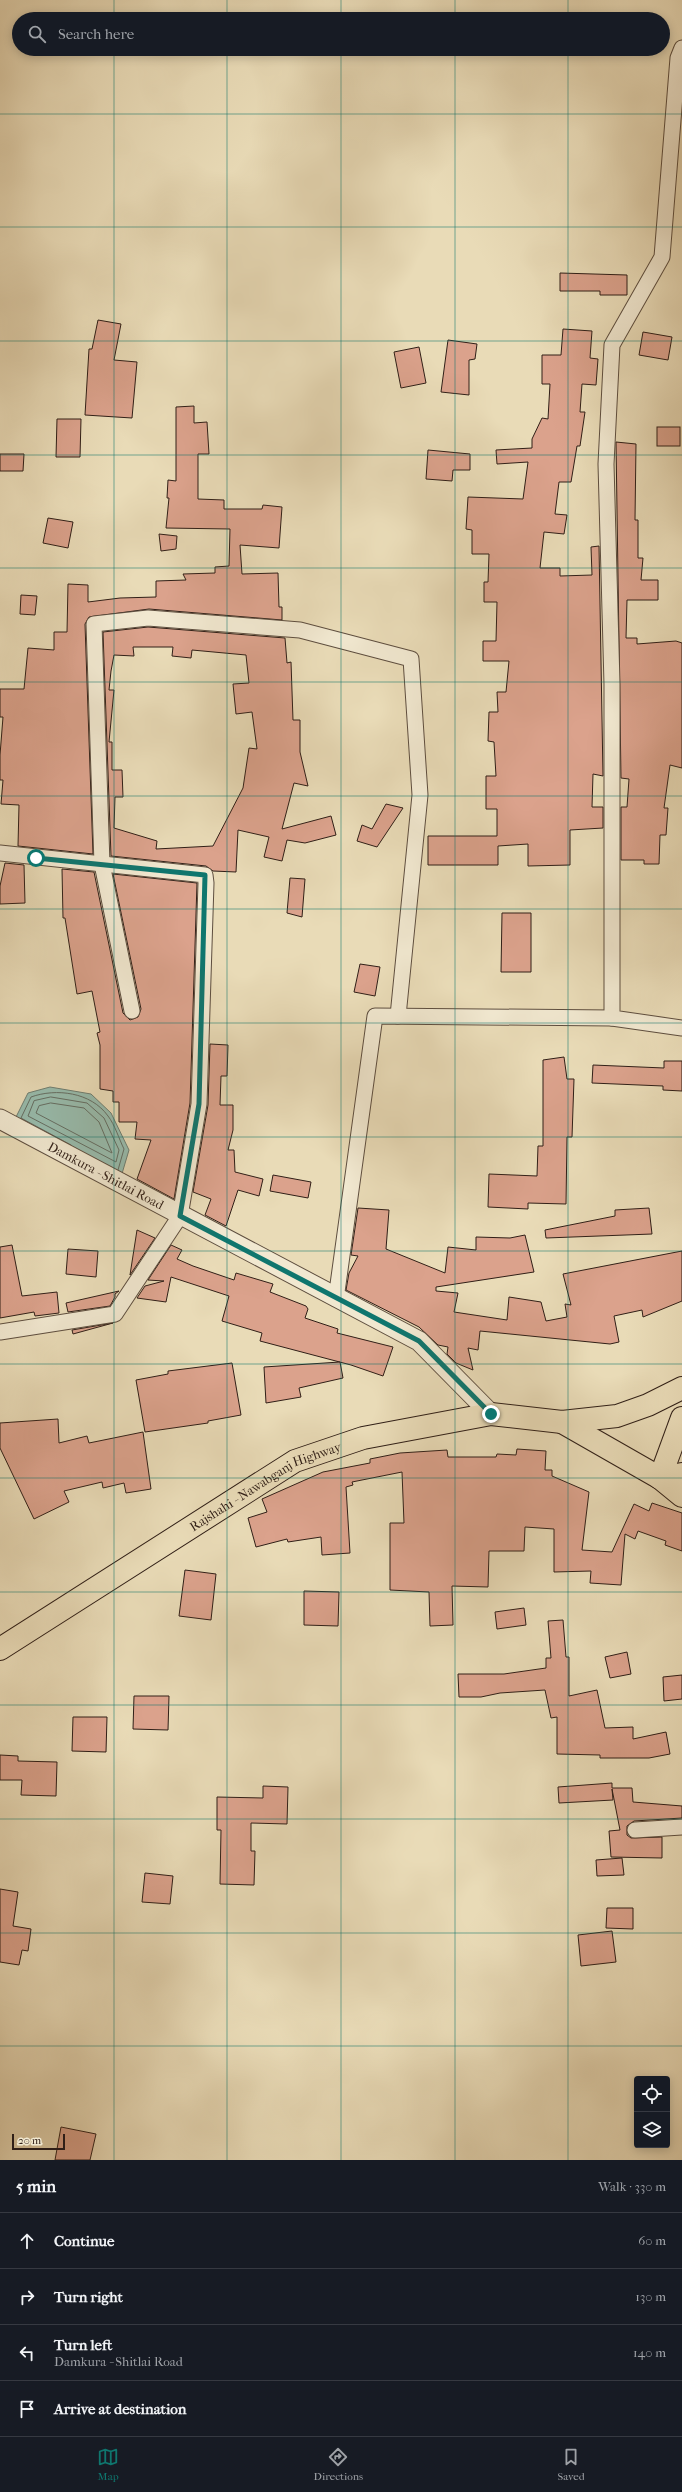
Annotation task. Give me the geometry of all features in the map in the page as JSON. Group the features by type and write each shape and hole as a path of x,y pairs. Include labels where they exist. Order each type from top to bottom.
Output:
{"highway":[{"path":"562,1422 617,1416 648,1406 682,1388"},
{"name":"Rajshahi - Nawabganj Highway","path":"0,1649 295,1461 363,1438 491,1414 562,1422"},
{"path":"660,1478 682,1418"},
{"path":"562,1422 660,1478 682,1496"},
{"path":"660,1478 682,1474"}],"street":[{"path":"612,1018 612,684 606,464 612,345 662,257 678,58 682,48"},
{"path":"132,1011 102,864 94,624 148,618 300,630 411,659 420,795 398,1016"},
{"path":"0,853 205,875 199,1104 180,1216 115,1314 0,1332"},
{"path":"336,1299 374,1016 612,1018 682,1028"},
{"name":"Damkura - Shitlai Road","path":"0,1119 336,1299 419,1341 491,1414"},
{"path":"635,1830 682,1827"}],"water":[{"path":"50,1087 91,1094 111,1113 129,1150 121,1177 15,1119 28,1093"}],"building":[{"path":"560,273 627,275 627,295 600,295 600,291 560,291"},
{"path":"98,320 121,324 114,360 137,362 132,418 85,415 89,349 92,349"},
{"path":"563,329 592,331 590,358 598,359 596,385 582,384 580,412 585,412 580,446 577,446 571,482 559,482 555,514 567,515 564,534 544,532 540,568 560,568 560,576 592,575 591,547 599,546 603,776 593,774 592,807 603,807 603,828 570,830 570,865 528,866 528,844 498,846 498,865 428,865 428,836 497,836 497,809 486,809 486,776 496,776 494,742 488,741 489,712 498,712 497,692 506,692 509,661 483,661 483,641 496,641 497,602 484,602 484,582 488,582 489,554 472,554 472,530 466,529 468,497 523,499 528,462 497,464 496,450 532,448 532,439 542,418 548,419 550,384 542,384 542,355 561,355"},
{"path":"643,332 672,337 668,360 639,355"},
{"path":"448,340 477,344 475,359 469,360 469,395 441,392"},
{"path":"419,347 426,383 401,388 394,352"},
{"path":"194,406 194,423 207,422 209,454 198,454 198,499 224,500 224,509 262,509 263,505 282,507 279,548 240,545 242,574 278,573 279,607 282,607 282,620 149,609 89,617 85,624 93,854 18,846 19,805 1,804 3,780 0,780 0,755 3,717 0,717 0,689 24,689 28,648 54,650 54,632 67,632 68,584 88,585 88,602 120,598 156,597 156,581 186,580 183,574 215,573 215,567 229,566 230,529 166,528 169,498 167,498 168,480 176,481 176,407"},
{"path":"57,419 81,419 80,457 56,457"},
{"path":"657,427 680,427 680,446 657,446"},
{"path":"616,442 636,444 635,520 638,520 638,558 643,558 641,580 658,580 658,600 627,600 626,638 637,638 637,644 676,641 682,643 682,768 670,765 664,808 668,808 666,835 660,835 659,864 644,864 644,860 621,860 621,807 627,807 629,779 621,778"},
{"path":"428,450 470,454 470,470 453,470 452,481 426,479"},
{"path":"0,454 24,454 23,471 0,471"},
{"path":"48,518 73,522 68,548 43,543"},
{"path":"159,534 177,536 176,549 161,551"},
{"path":"21,595 37,596 35,615 20,614"},
{"path":"148,627 285,638 287,663 291,662 293,720 300,720 300,752 308,786 294,783 282,829 331,816 336,835 305,843 287,840 282,861 264,857 269,837 238,830 236,872 213,871 206,866 111,856 103,632","holes":["133,647 173,647 172,656 191,658 192,650 246,655 249,683 233,684 236,714 252,712 257,749 249,748 243,788 213,846 156,849 157,841 114,828 115,797 123,797 122,770 112,770 112,742 109,742 114,690 109,690 114,655 134,656"]},
{"path":"386,804 403,808 377,847 357,841 362,825 372,829"},
{"path":"5,863 24,865 25,903 0,904 0,886"},
{"path":"62,869 94,872 123,1013 130,1020 138,1017 141,1009 113,874 197,883 190,1103 174,1199 137,1179 151,1140 135,1139 137,1122 119,1122 119,1102 113,1102 113,1091 100,1089 100,1045 97,1033 100,1032 92,991 77,994 65,918 63,918"},
{"path":"290,878 305,879 302,917 287,913"},
{"path":"502,913 531,913 531,972 501,972"},
{"path":"360,964 380,967 375,996 354,992"},
{"path":"210,1044 228,1045 227,1076 221,1076 220,1105 233,1105 233,1130 228,1150 234,1150 235,1172 263,1179 259,1196 238,1190 226,1226 205,1215 211,1199 193,1192 208,1105"},
{"path":"564,1057 567,1079 574,1079 572,1137 567,1137 566,1204 528,1203 528,1209 488,1207 489,1174 537,1176 538,1146 543,1146 543,1060"},
{"path":"664,1061 682,1061 682,1091 663,1090 663,1086 592,1083 593,1065 664,1068"},
{"path":"273,1175 311,1182 308,1198 270,1191"},
{"path":"358,1208 389,1210 386,1249 445,1273 448,1247 476,1250 476,1237 510,1238 525,1235 534,1272 436,1287 436,1291 458,1293 454,1312 507,1320 509,1297 541,1302 546,1321 567,1317 565,1304 571,1305 563,1274 682,1251 682,1301 643,1317 642,1310 614,1316 619,1342 610,1344 480,1331 478,1350 468,1348 473,1370 456,1363 447,1354 448,1347 438,1345 419,1327 346,1290 349,1273 358,1256 351,1255"},
{"path":"649,1208 652,1234 546,1238 545,1230 615,1216 615,1210"},
{"path":"137,1230 155,1238 130,1275"},
{"path":"12,1245 22,1296 57,1292 59,1313 35,1316 34,1312 0,1318 0,1247"},
{"path":"171,1245 182,1250 177,1259 193,1266 234,1280 236,1273 273,1284 270,1292 306,1306 308,1309 305,1318 338,1329 337,1333 393,1347 383,1376 351,1365 260,1341 262,1333 222,1321 229,1296 171,1277 166,1302 137,1298 145,1286 164,1281 148,1280"},
{"path":"68,1249 98,1251 96,1277 66,1274"},
{"path":"119,1291 115,1294 110,1306 68,1312 66,1303"},
{"path":"113,1323 73,1334 72,1330"},
{"path":"340,1362 343,1378 299,1388 301,1397 266,1403 264,1367"},
{"path":"232,1363 241,1415 208,1421 208,1423 145,1432 136,1380 168,1374 168,1371"},
{"path":"58,1419 59,1443 87,1436 89,1443 143,1432 151,1489 126,1493 124,1483 103,1488 102,1482 64,1491 69,1502 34,1519 0,1448 0,1423"},
{"path":"517,1449 546,1451 545,1470 552,1470 552,1476 589,1492 582,1550 612,1552 634,1504 649,1511 652,1503 682,1513 682,1551 665,1545 666,1541 638,1531 635,1539 625,1534 621,1585 590,1583 591,1571 554,1572 554,1529 525,1527 524,1551 489,1551 488,1587 452,1586 453,1625 430,1626 429,1592 390,1590 390,1523 404,1523 402,1472 352,1482 353,1485 346,1487 350,1553 322,1555 321,1537 288,1542 287,1539 256,1547 248,1518 267,1512 262,1499 323,1472 370,1463 370,1459 400,1453 447,1450 448,1457 496,1457 497,1454 516,1455"},
{"path":"185,1570 216,1574 211,1620 179,1616"},
{"path":"304,1591 339,1592 338,1626 304,1625"},
{"path":"524,1608 526,1625 497,1629 495,1612"},
{"path":"563,1620 566,1657 569,1657 569,1696 597,1690 605,1728 633,1727 633,1739 666,1732 670,1754 649,1758 600,1758 600,1755 557,1754 557,1717 551,1718 545,1690 500,1693 481,1697 459,1697 458,1674 504,1674 546,1668 546,1658 551,1658 548,1621"},
{"path":"627,1652 631,1674 610,1678 605,1657"},
{"path":"682,1675 682,1699 664,1701 663,1677"},
{"path":"134,1696 169,1696 168,1730 133,1729"},
{"path":"73,1717 107,1717 106,1752 72,1751"},
{"path":"0,1755 18,1756 18,1761 57,1762 56,1796 21,1795 22,1780 0,1780"},
{"path":"612,1783 612,1788 632,1788 633,1802 682,1806 682,1818 634,1821 627,1826 627,1835 631,1838 662,1837 662,1858 611,1857 609,1831 620,1830 612,1789 613,1800 559,1803 558,1787"},
{"path":"263,1786 288,1787 287,1824 251,1823 251,1851 255,1851 254,1885 220,1884 221,1830 217,1830 217,1797 263,1798"},
{"path":"622,1858 624,1875 597,1876 596,1860"},
{"path":"145,1873 173,1876 170,1904 142,1902"},
{"path":"0,1889 18,1892 13,1926 31,1929 28,1951 22,1950 19,1965 0,1962"},
{"path":"607,1908 633,1908 633,1929 606,1928"},
{"path":"612,1931 616,1962 581,1966 578,1935"},
{"path":"61,2127 96,2134 90,2160 55,2160"}],"route":[{"path":"36,858 205,875 202,1045 199,1104 180,1216 336,1299 419,1341 491,1414"}]}
